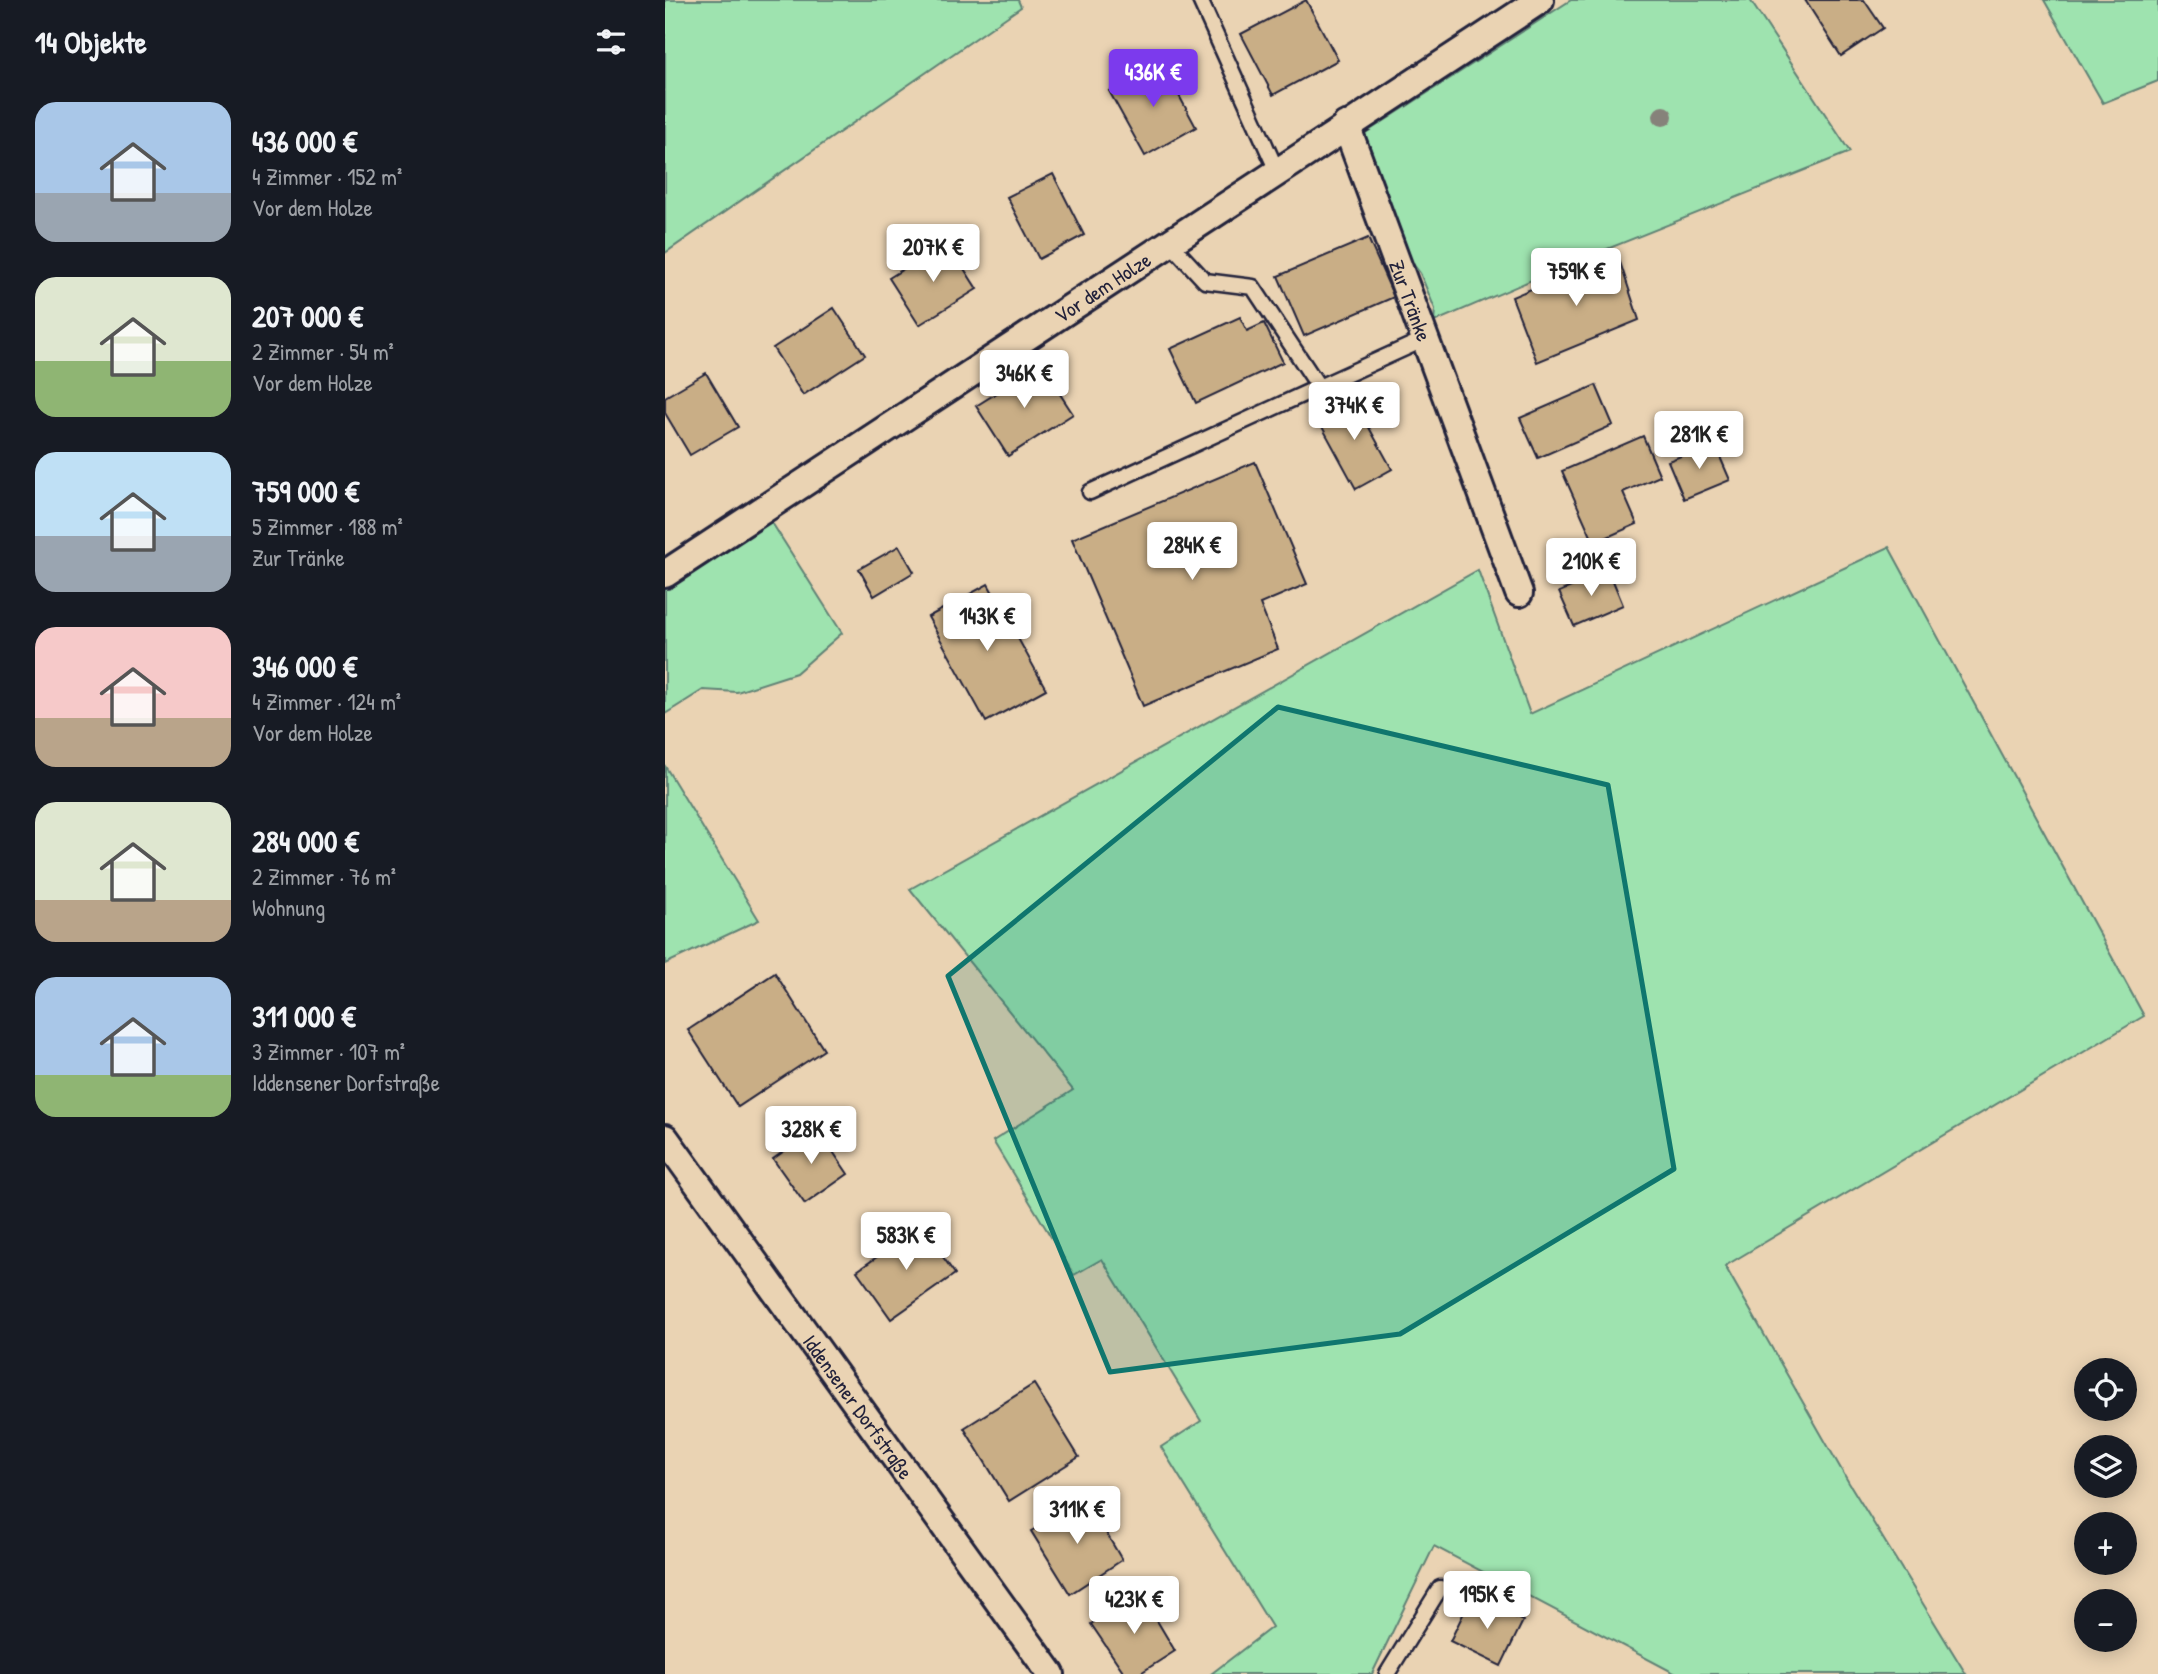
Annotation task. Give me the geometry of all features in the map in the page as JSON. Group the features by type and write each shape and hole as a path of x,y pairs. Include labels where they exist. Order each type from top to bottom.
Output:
{"street":[{"name":"Vor dem Holze","path":"665,574 1540,0"},
{"name":"Zur Tränke","path":"1346,125 1518,593"},
{"name":"Iddensener Dorfstraße","path":"665,1138 1051,1674"}],"lane":[{"path":"1200,0 1277,171"},
{"path":"1169,242 1205,281 1254,287 1319,387"},
{"path":"1090,492 1425,339"},
{"path":"1387,1674 1440,1588"}],"highlighted area":[{"path":"1278,707 1608,785 1674,1169 1400,1334 1110,1372 948,976"}],"green space":[{"path":"665,0 1018,0 1021,7 665,253"},
{"path":"1571,0 1750,0 1850,152 1562,267 1434,322 1435,309 1420,273 1407,256 1364,134"},
{"path":"2044,0 2158,0 2158,81 2103,103"},
{"path":"769,518 842,633 796,673 737,692 703,690 665,714 665,587"},
{"path":"1889,547 2144,1016 1725,1266 1849,1483 1966,1674 1676,1674 1434,1546 1372,1674 1211,1674 1272,1627 1161,1447 1201,1421 1102,1259 1074,1275 993,1141 1073,1090 910,889 1478,570 1530,714"},
{"path":"665,766 759,920 665,964"}],"building":[{"path":"1306,0 1338,60 1273,95 1241,34"},
{"path":"1805,0 1864,0 1883,28 1841,56"},
{"path":"1161,62 1196,127 1145,156 1109,91"},
{"path":"1053,174 1084,235 1039,259 1007,197"},
{"path":"1368,238 1394,297 1304,336 1278,276"},
{"path":"947,242 977,289 919,325 889,278"},
{"path":"1617,253 1639,320 1537,362 1512,297"},
{"path":"834,308 865,355 803,395 773,348"},
{"path":"1240,317 1247,331 1264,323 1283,362 1196,403 1170,349"},
{"path":"1041,365 1073,414 1008,456 976,406"},
{"path":"706,373 738,427 690,455 665,413 665,397"},
{"path":"1596,385 1613,425 1538,458 1520,418"},
{"path":"1351,395 1392,469 1356,489 1315,414"},
{"path":"1643,436 1660,476 1623,492 1637,524 1594,543 1562,471"},
{"path":"1714,443 1730,480 1684,499 1668,461"},
{"path":"1255,462 1307,584 1260,604 1278,649 1143,706 1072,539"},
{"path":"899,546 914,572 874,596 859,569"},
{"path":"1609,571 1623,605 1574,626 1559,592"},
{"path":"988,584 1046,689 986,722 928,617"},
{"path":"775,973 824,1050 738,1107 688,1030"},
{"path":"817,1128 848,1174 805,1204 773,1159"},
{"path":"921,1226 955,1274 891,1319 857,1271"},
{"path":"1034,1384 1079,1457 1009,1501 964,1428"},
{"path":"1087,1500 1122,1560 1070,1594 1031,1531"},
{"path":"1140,1592 1175,1651 1139,1674 1125,1674 1091,1624"},
{"path":"1472,1596 1523,1621 1501,1666 1450,1641"}]}
